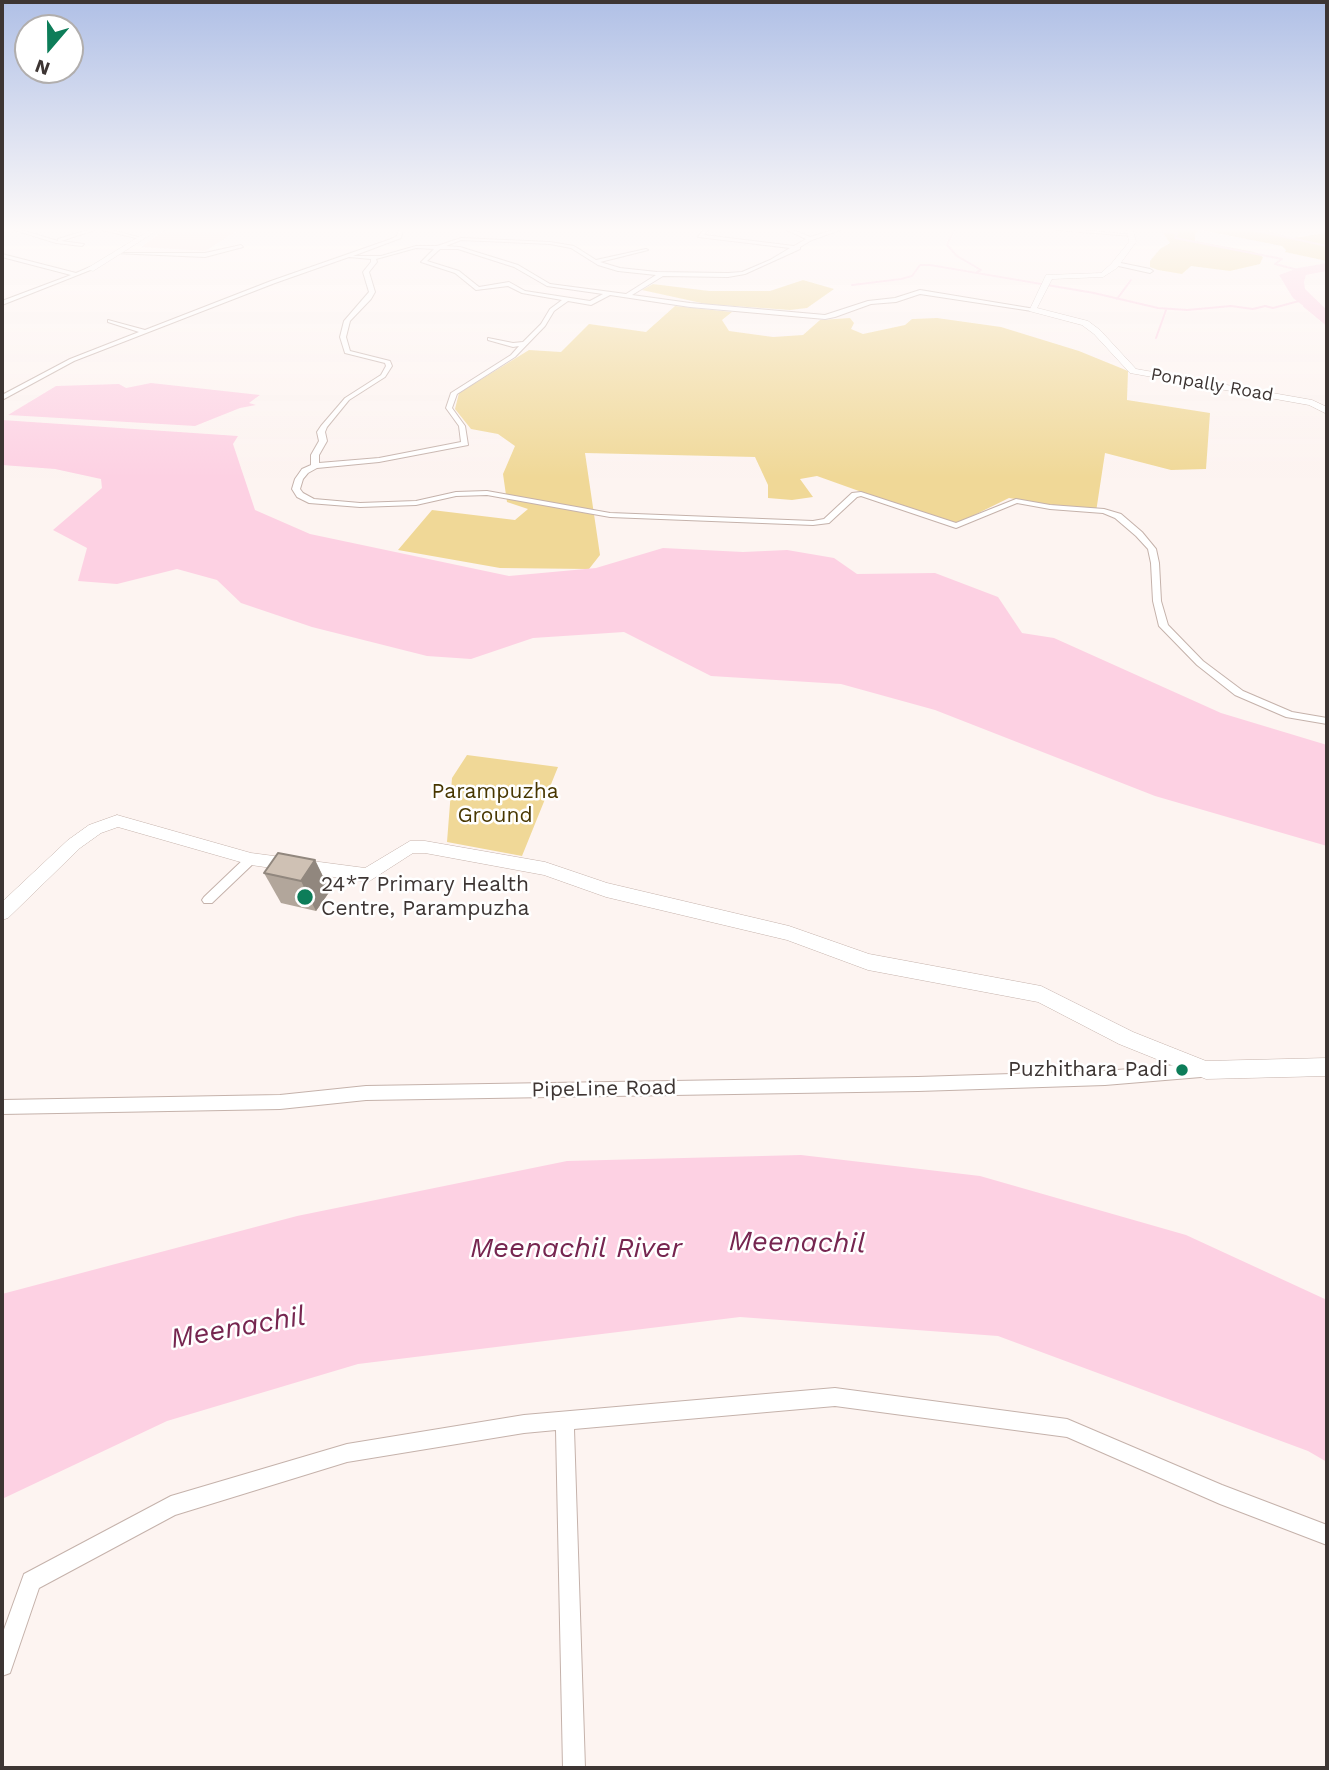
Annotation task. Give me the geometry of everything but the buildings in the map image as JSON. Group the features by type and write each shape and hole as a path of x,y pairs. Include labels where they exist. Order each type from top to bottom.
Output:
{"main road":[{"name":"Ponpally Road","path":"1046,313 1085,323 1097,332 1133,371 1312,403 1327,411"},
{"path":"2,913 74,844 95,829 117,821 251,859 368,875 410,848 425,847 545,869 606,890 789,933 868,962 1041,994 1126,1038 1206,1070 1327,1067"}],"street":[{"path":"2,398 72,360 196,313"},
{"path":"315,466 315,455 323,441 321,432 324,426 352,395 383,376 389,366 388,362 347,352 343,337 347,321 353,313"},
{"path":"550,313 543,325 507,360 454,393 449,408 462,426 465,443 379,460 315,466 305,471 299,479 296,489 300,495 312,501 330,503 398,504 456,494 487,493 610,515 740,518 813,523 826,521 855,495 861,494 956,526 1016,501 1104,511 1118,516 1152,549 1156,563 1157,601 1164,626 1200,663 1239,694 1290,715 1327,721"},
{"path":"771,313 825,317 842,313"},
{"path":"110,321 148,332"},
{"path":"490,339 513,345 524,344"},
{"path":"208,900 251,859"},
{"name":"PipeLine Road","path":"2,1107 280,1102 380,1093 918,1084 1105,1078 1206,1070"},
{"path":"2,1665 31,1581 172,1506 347,1453 524,1424 835,1397 1068,1428 1220,1494 1327,1535"},
{"path":"565,1420 574,1768"}],"green space":[{"path":"668,313 731,313 722,320 729,331 773,337 803,335 820,320 850,318 854,323 851,329 863,334 905,325 912,319 937,318 1001,327 1079,351 1128,371 1127,400 1210,413 1206,469 1171,470 1105,453 1096,512 1009,498 954,525 817,476 800,479 813,497 792,500 768,498 768,485 755,457 585,453 600,555 589,569 500,568 398,550 432,510 515,520 528,509 507,502 503,474 515,446 498,434 471,429 455,409 459,393 529,350 561,352 589,324 646,332"},
{"name":"Parampuzha Ground","path":"467,755 558,767 522,856 447,842 452,778"}],"water":[{"path":"1312,313 1327,313 1327,324"},
{"path":"151,383 260,395 249,403 256,405 240,408 195,426 8,415 56,386 119,384 126,388"},
{"path":"2,420 238,436 233,444 255,510 310,534 509,576 596,568 663,548 743,552 787,550 834,558 857,574 935,573 998,597 1022,633 1054,638 1221,713 1327,745 1327,846 1155,796 935,710 841,684 711,676 624,632 533,638 471,659 427,656 312,627 241,603 217,580 177,569 117,584 78,581 87,548 53,530 102,488 101,479 55,469 2,465"},
{"name":"Meenachil River","path":"801,1155 980,1176 1186,1235 1327,1300 1327,1462 1308,1451 998,1336 740,1317 358,1364 167,1421 2,1499 2,1294 297,1216 567,1161"}],"waterway":[{"path":"1156,338 1165,313"},
{"path":"1312,313 1327,325"}],"place":[{"name":"24*7 Primary Health Centre, Parampuzha","path":"305,897"},
{"name":"Puzhithara Padi","path":"1182,1070"}],"water label":[{"name":"Meenachil","path":"797,1243"},
{"name":"Meenachil","path":"238,1328"}]}
